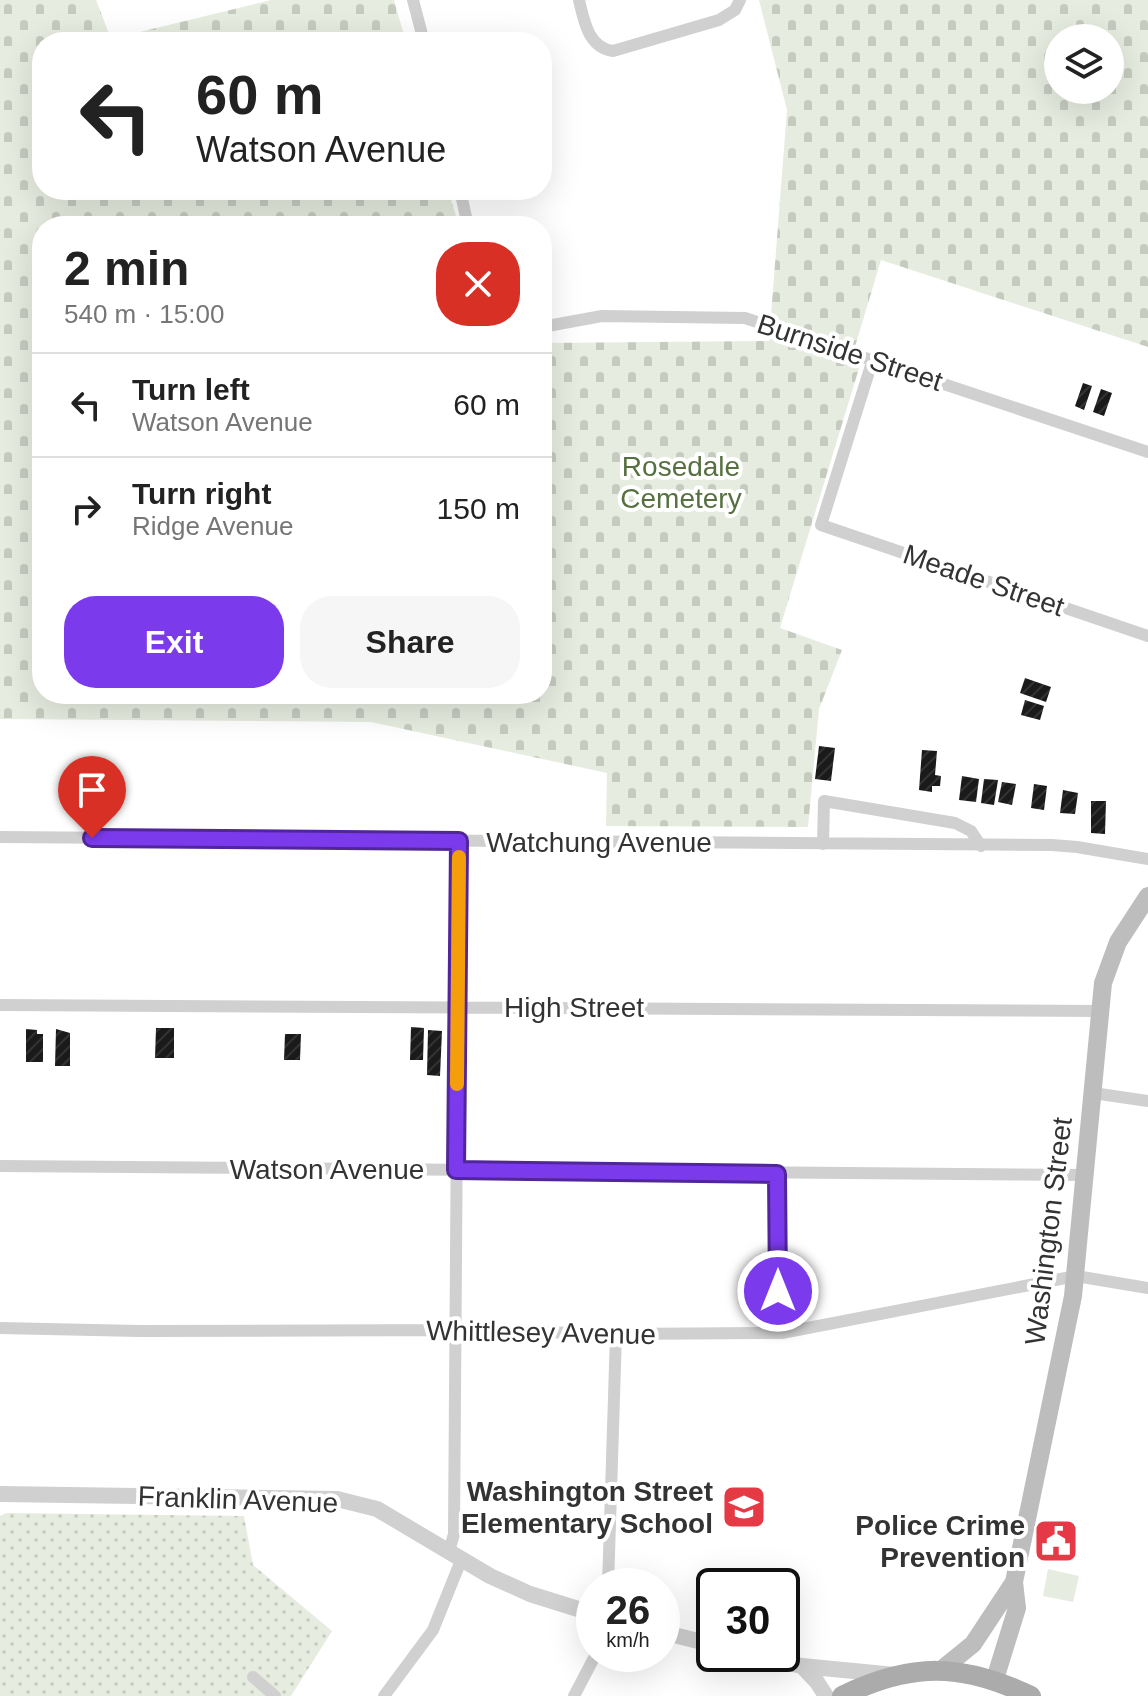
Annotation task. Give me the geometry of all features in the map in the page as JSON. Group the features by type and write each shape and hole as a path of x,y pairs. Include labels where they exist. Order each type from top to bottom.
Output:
{"main road":[{"name":"Washington Street","path":"995,1679 1017,1608 1014,1582 1076,1276 1103,983 1112,954 1148,896"},
{"name":"Washington Street","path":"941,1670 973,1644 1014,1582"},
{"path":"839,1696 901,1676 941,1670 995,1679 1031,1696"}],"street":[{"path":"413,0 421,32"},
{"path":"579,0 592,40 605,50 613,51 719,20 738,5"},
{"name":"Burnside Street","path":"552,325 609,315 737,317 873,359 1148,452"},
{"name":"Meade Street","path":"873,359 821,525 1148,636"},
{"path":"823,844 824,801 955,823 976,836 981,846"},
{"name":"Watchung Avenue","path":"0,837 1065,846 1148,859"},
{"path":"384,1696 433,1630 456,1555 454,1330 459,841"},
{"name":"High Street","path":"0,1005 1099,1011"},
{"path":"1093,1093 1148,1101"},
{"name":"Watson Avenue","path":"0,1166 1086,1175"},
{"path":"777,1174 778,1317 782,1333"},
{"path":"1076,1276 1148,1288"},
{"name":"Whittlesey Avenue","path":"0,1328 782,1333 1076,1276"},
{"path":"609,1568 616,1334"},
{"name":"Franklin Avenue","path":"0,1494 337,1499 377,1509 490,1576 530,1594 576,1608"},
{"path":"802,1666 901,1676"},
{"path":"802,1666 817,1682 839,1696"},
{"path":"574,1696 587,1672"},
{"path":"253,1677 275,1696"}],"green space":[{"name":"Rosedale Cemetery","path":"0,0 96,0 108,32 32,32 32,200 451,200 456,216 32,216 32,704 552,704 552,343 769,341 787,110 759,0 1148,0 1148,347 881,260 851,360 860,365 780,628 842,650 819,709 808,827 606,826 607,773 371,722 0,719"},
{"name":"Rosedale Cemetery","path":"271,0 394,0 403,32 140,32"},
{"path":"6,1513 244,1516 253,1565 332,1631 291,1696 0,1696 0,1516"},
{"path":"1048,1569 1079,1576 1073,1602 1043,1596"}],"building":[{"path":"1083,383 1092,386 1084,410 1075,406"},
{"path":"1101,389 1112,393 1104,416 1093,412"},
{"path":"1025,678 1051,687 1046,702 1020,693"},
{"path":"1025,700 1044,706 1040,720 1021,715"},
{"path":"819,746 835,748 831,781 815,779"},
{"path":"922,750 937,751 935,775 941,776 940,786 932,786 932,792 919,790"},
{"path":"962,776 979,779 976,802 959,800"},
{"path":"984,779 998,780 994,805 981,803"},
{"path":"1002,782 1016,784 1012,805 998,802"},
{"path":"1034,784 1047,786 1044,810 1031,808"},
{"path":"1063,790 1078,793 1075,814 1060,813"},
{"path":"1091,801 1106,801 1105,834 1091,833"},
{"path":"411,1027 424,1028 423,1060 410,1060"},
{"path":"156,1028 174,1028 174,1058 155,1058"},
{"path":"26,1029 43,1034 43,1062 26,1062"},
{"path":"56,1029 70,1033 70,1066 55,1066"},
{"path":"428,1030 442,1031 440,1076 427,1075"},
{"path":"285,1034 301,1034 300,1060 284,1060"}],"slow traffic":[{"path":"457,1084 459,857"}],"place":[{"name":"Washington Street Elementary School","path":"744,1507"},
{"name":"Police Crime Prevention","path":"1056,1541"}],"route":[{"path":"92,838 459,841 456,1170 777,1174 778,1291"}]}
